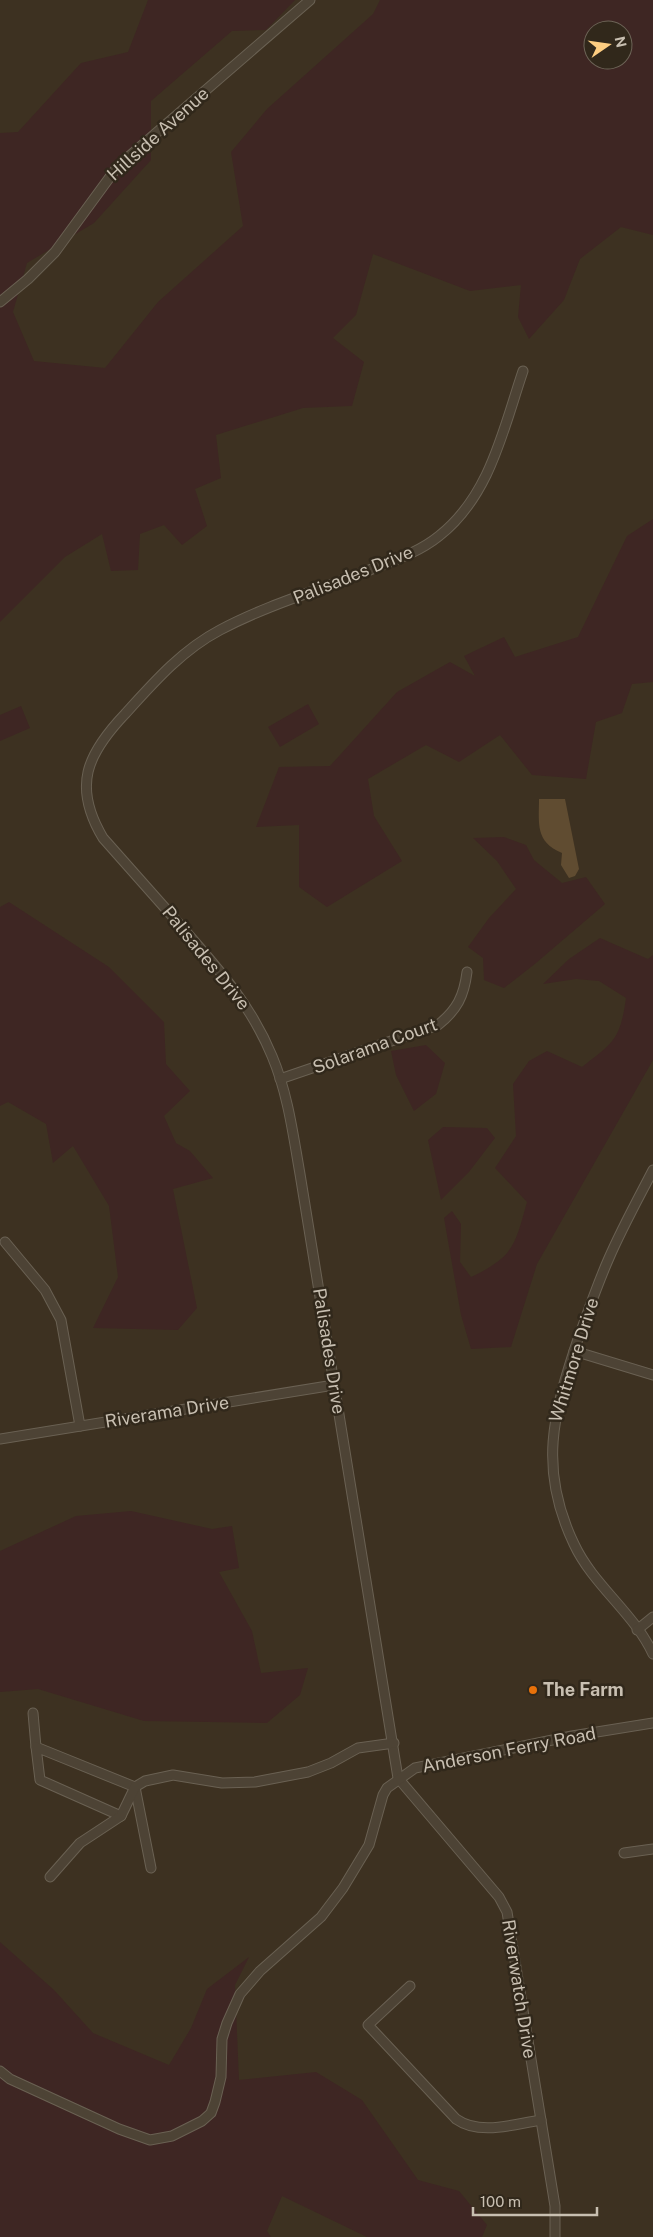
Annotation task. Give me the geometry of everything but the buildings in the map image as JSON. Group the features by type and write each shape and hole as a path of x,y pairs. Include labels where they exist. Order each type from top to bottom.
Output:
{"street":[{"name":"Hillside Avenue","path":"0,302 28,279 55,252 118,166 310,0"},
{"name":"Palisades Drive","path":"398,1778 394,1743 289,1112 280,1079 262,1033 238,994 103,838 95,825 87,799 86,782 89,765 99,744 108,731 165,671 200,642 240,620 408,555 438,537 452,525 476,495 486,478 523,371"},
{"name":"Solarama Court","path":"280,1079 438,1025 447,1019 461,1001 467,972"},
{"name":"Whitmore Drive","path":"653,1170 606,1265 574,1351 560,1396 554,1426 552,1460 559,1506 574,1545 584,1562 637,1630 653,1654"},
{"path":"5,1242 45,1290 60,1320 80,1426"},
{"path":"574,1351 653,1375"},
{"name":"Riverama Drive","path":"0,1439 334,1385"},
{"path":"637,1630 653,1617"},
{"path":"33,1713 40,1780 121,1816"},
{"name":"Anderson Ferry Road","path":"0,2071 10,2079 110,2125 150,2140 172,2136 198,2124 211,2113 215,2102 221,2077 222,2039 240,1994 260,1971 321,1917 343,1888 368,1845 383,1794 398,1778 415,1768 572,1736 653,1723"},
{"path":"50,1877 80,1843 121,1816 135,1787 145,1781 173,1774 222,1783 240,1784 308,1772 326,1766 358,1748 394,1743"},
{"path":"36,1747 135,1787"},
{"name":"Riverwatch Drive","path":"398,1778 504,1904 507,1912 555,2206 555,2237"},
{"path":"135,1787 150,1868"},
{"path":"624,1853 653,1849"},
{"path":"410,1986 368,2025 456,2119 469,2126 484,2128 540,2120"}],"shaded area":[{"path":"148,0 295,0 266,30 232,31 151,101 151,160 94,223 27,263 13,312 34,361 105,368 158,302 243,226 231,152 267,109 373,14 380,0 653,0 653,235 621,227 580,259 564,300 529,339 518,317 521,285 470,291 373,254 356,315 333,338 364,362 352,406 303,408 216,435 221,478 195,489 207,526 182,545 164,525 140,534 138,570 111,571 102,534 65,557 0,622 0,133 18,132 81,63 128,52"},
{"path":"653,519 653,682 632,684 622,713 596,722 586,779 532,775 500,735 459,762 426,745 368,779 374,816 402,861 327,907 299,887 299,825 256,827 279,767 330,766 397,692 450,662 475,676 464,656 504,637 515,657 578,637 627,536"},
{"path":"308,704 319,724 280,747 268,727"},
{"path":"21,706 30,728 0,741 0,715"},
{"path":"539,799 565,799 579,869 575,876 569,878 561,865 562,853 553,849 547,843 540,831"},
{"path":"504,837 526,845 534,860 562,883 586,877 605,904 504,988 484,980 483,958 468,947 489,918 516,889 497,861 473,838"},
{"path":"9,902 109,967 164,1022 166,1064 190,1091 164,1116 176,1143 190,1151 213,1178 173,1189 197,1308 178,1330 93,1328 118,1277 109,1206 73,1146 53,1163 46,1124 8,1102 0,1106 0,907"},
{"path":"600,938 648,959 653,955 653,1060 537,1264 511,1347 471,1349 461,1315 444,1218 452,1211 461,1224 460,1262 471,1277 496,1263 511,1248 527,1202 495,1168 516,1136 513,1084 529,1061 547,1051 582,1067 602,1052 614,1039 621,1023 626,998 599,981 576,979 543,984 569,959"},
{"path":"426,1045 445,1063 436,1094 414,1111 396,1075 391,1051"},
{"path":"443,1127 487,1128 495,1138 469,1172 441,1200 428,1140"},
{"path":"131,1511 212,1529 232,1526 239,1568 219,1572 252,1631 261,1673 308,1668 300,1695 267,1723 144,1721 38,1689 0,1692 0,1551 76,1516"},
{"path":"0,1942 54,1990 93,2033 169,2065 191,2028 207,1989 249,1957 235,1985 239,2080 316,2072 362,2100 418,2180 459,2191 487,2225 482,2237 367,2237 282,2196 267,2231 271,2237 0,2237"}],"place":[{"name":"The Farm","path":"533,1690"}]}
